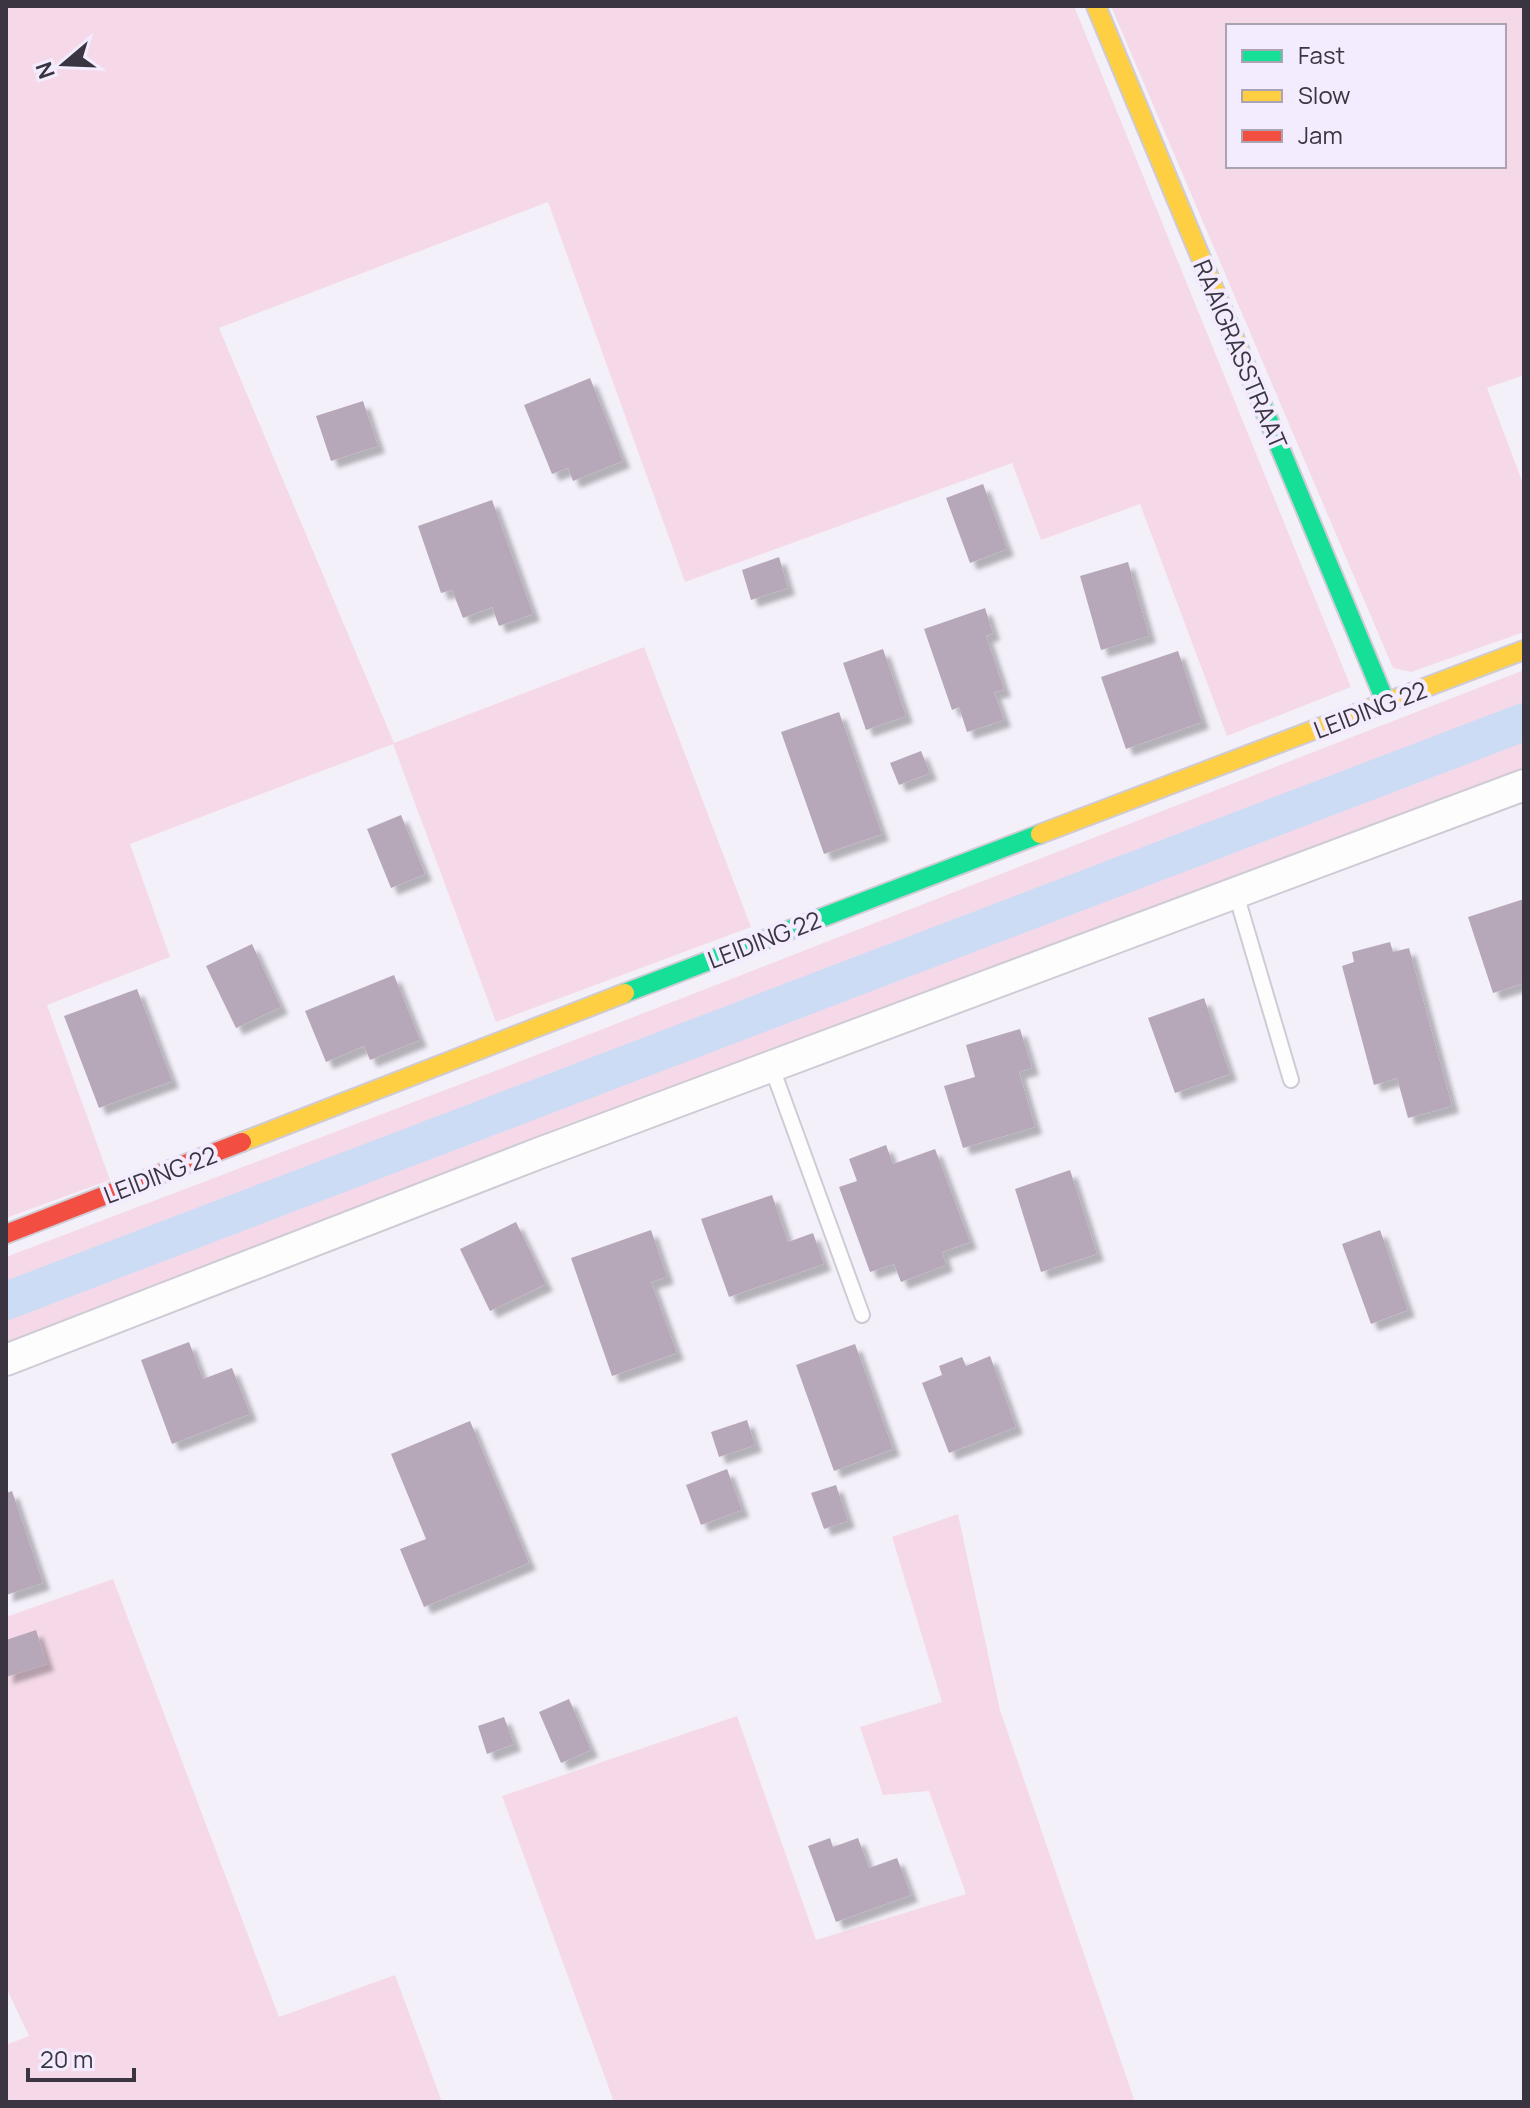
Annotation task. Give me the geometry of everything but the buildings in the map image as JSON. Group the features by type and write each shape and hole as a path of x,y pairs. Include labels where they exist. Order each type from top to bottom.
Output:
{"street":[{"name":"RAAIGRASSTRAAT","path":"1096,6 1386,703"},
{"name":"LEIDING 22","path":"6,1234 768,937 1524,650"},
{"path":"6,1360 537,1154 1524,785"}],"lane":[{"path":"1236,894 1291,1080"},
{"path":"772,1068 862,1315"}],"shaded area":[{"path":"6,6 1074,6 1351,687 1227,736 1140,504 1041,540 1012,463 685,582 548,202 219,328 394,743 644,647 751,927 496,1022 393,744 130,844 170,957 47,1005 110,1180 6,1218"},
{"path":"1111,6 1524,6 1524,375 1487,388 1524,486 1524,632 1411,672 1393,668"},
{"path":"1524,670 1524,773 6,1348 6,1257 495,1071"},
{"path":"958,1514 1000,1710 1135,2102 614,2102 502,1796 737,1716 816,1940 966,1894 929,1791 883,1795 860,1727 942,1702 892,1537"},
{"path":"113,1579 279,2017 395,1975 442,2102 6,2102 6,2045 29,2036 6,1987 6,1617"}],"waterway":[{"path":"6,1301 1524,722"}],"traffic: fast":[{"path":"1248,371 1386,703"},
{"path":"625,993 1040,834"}],"traffic: slow":[{"path":"1096,6 1248,371"},
{"path":"1040,834 1524,650"},
{"path":"242,1142 625,993"}],"traffic: jam":[{"path":"6,1234 242,1142"}]}
